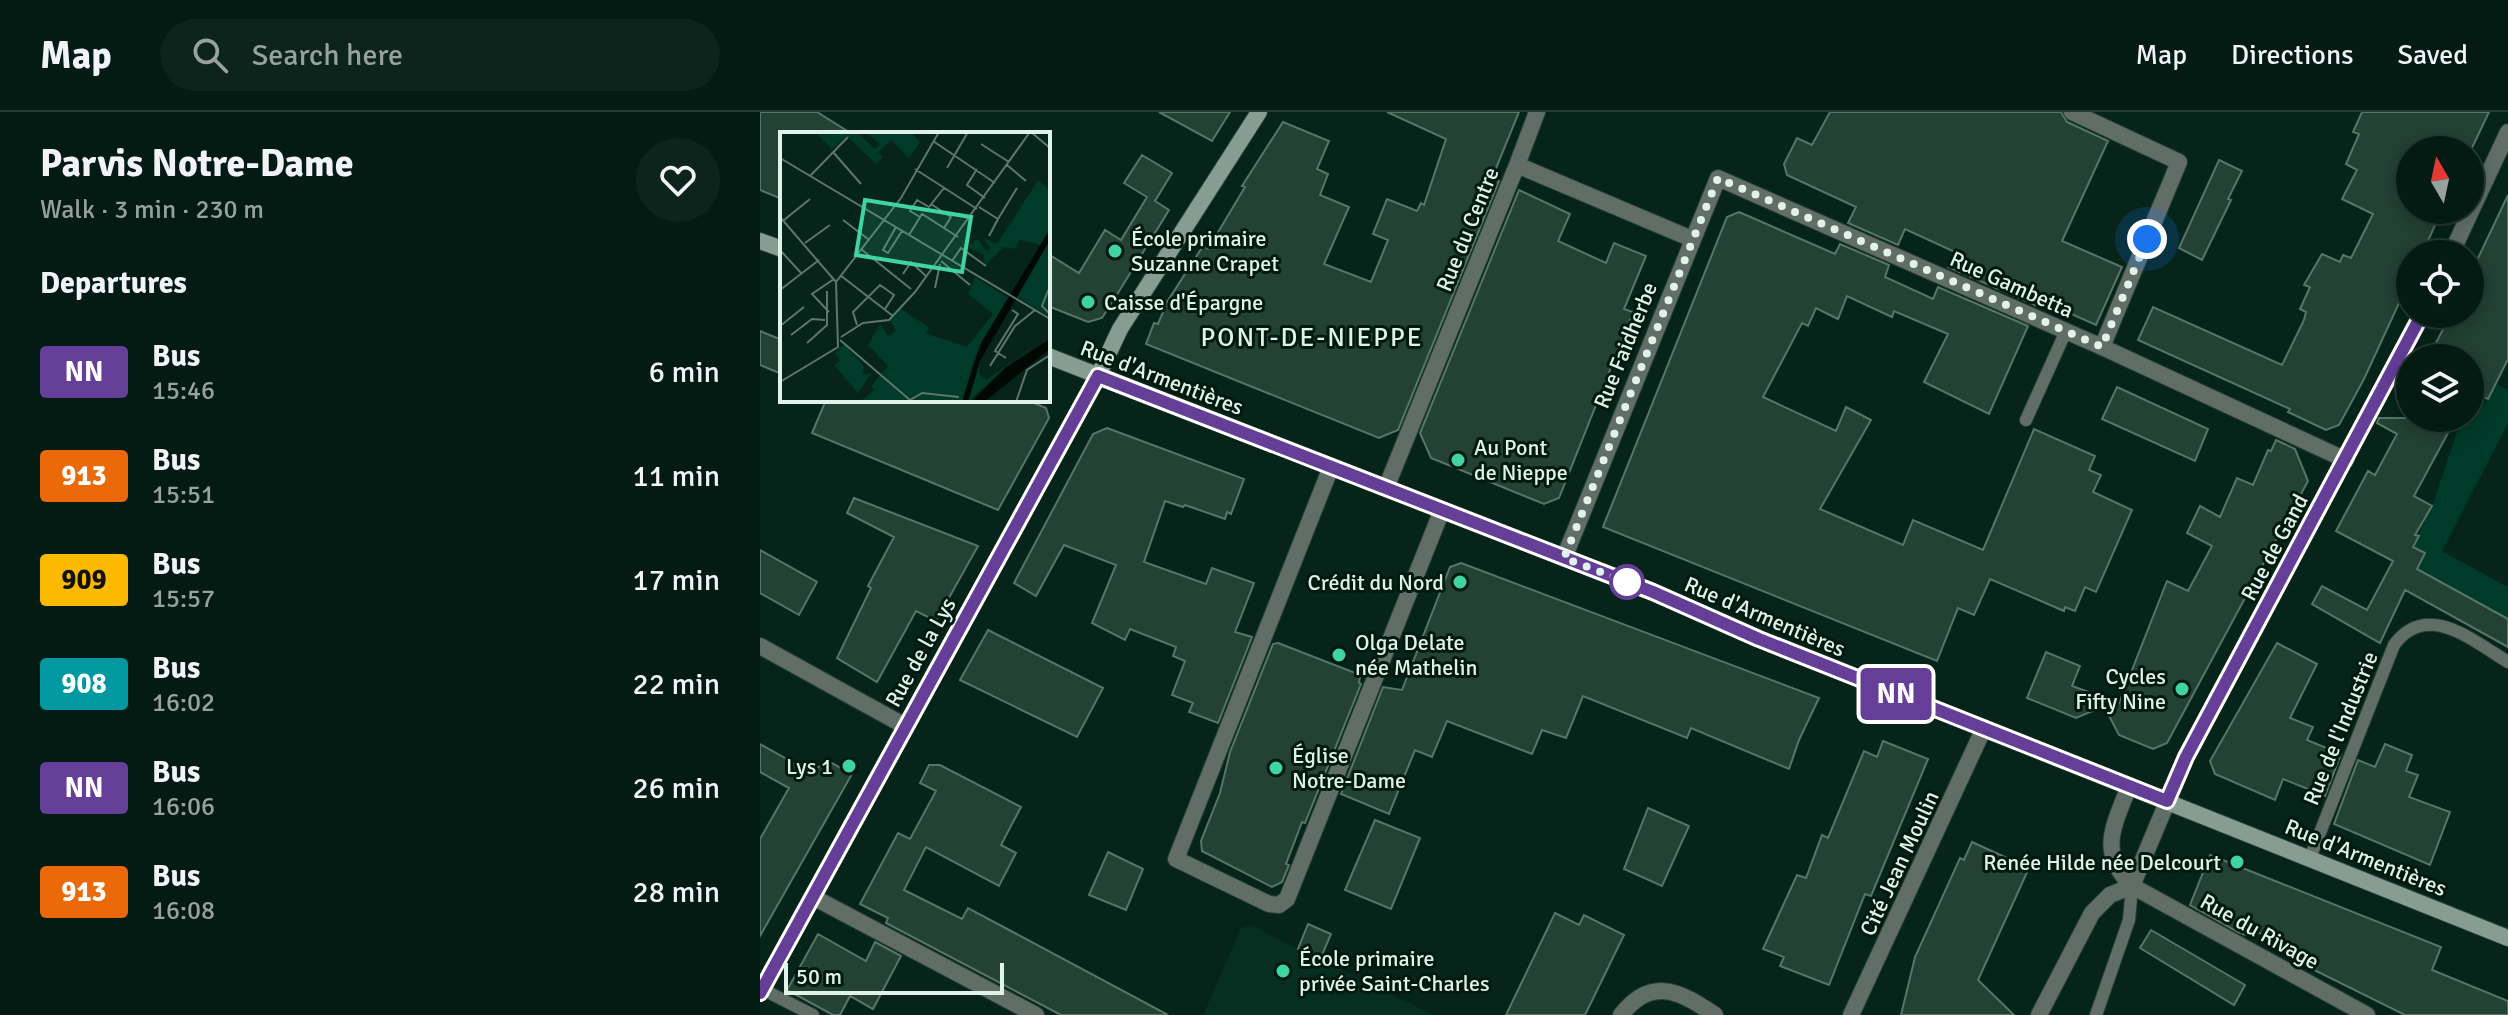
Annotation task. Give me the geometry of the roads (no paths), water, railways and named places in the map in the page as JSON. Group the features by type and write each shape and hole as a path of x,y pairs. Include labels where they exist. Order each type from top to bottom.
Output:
{"main road":[{"path":"1098,376 1120,329 1259,112"},
{"path":"760,241 780,248"},
{"name":"Rue d'Armentières","path":"1050,357 1653,592 1759,639 2508,938"}],"street":[{"name":"Rue du Centre","path":"1386,488 1537,112"},
{"path":"2072,112 2179,162 2102,347"},
{"path":"2458,240 2508,132"},
{"path":"1517,165 1692,239"},
{"name":"Rue Faidherbe","path":"1564,558 1718,178 1746,190"},
{"name":"Rue Gambetta","path":"1746,190 2102,347 2346,460"},
{"name":"Rue de Gand","path":"2167,801 2192,744 2415,328"},
{"name":"Rue de la Lys","path":"761,991 1098,376"},
{"path":"1331,467 1176,859 1269,904 1279,905 1287,899 1442,510"},
{"path":"760,646 905,726"},
{"name":"Cité Jean Moulin","path":"1851,1015 1984,728"},
{"name":"Rue du Rivage","path":"2129,786 2116,820 2111,849 2115,867 2132,886 2367,1015"},
{"path":"2039,1015 2092,913 2110,895 2132,886 2167,801"},
{"path":"813,897 1036,1015"},
{"path":"1621,1015 1639,997 1666,990 1686,996 1715,1015"}],"lane":[{"path":"2026,420 2066,331"},
{"name":"Rue de l'Industrie","path":"2310,858 2394,645 2402,634 2420,625 2449,628 2508,662"},
{"path":"2096,1015 2129,920 2132,886"},
{"path":"761,991 813,1015"}],"place":[{"name":"École primaire Suzanne Crapet","path":"1115,251"},
{"name":"Caisse d'Épargne","path":"1088,302"},
{"name":"Au Pont de Nieppe","path":"1458,460"},
{"name":"Crédit du Nord","path":"1460,582"},
{"name":"Olga Delate née Mathelin","path":"1339,655"},
{"name":"Cycles Fifty Nine","path":"2182,689"},
{"name":"Lys 1","path":"849,766"},
{"name":"Église Notre-Dame","path":"1276,768"},
{"name":"Renée Hilde née Delcourt","path":"2237,862"},
{"name":"École primaire privée Saint-Charles","path":"1283,971"}],"district":[{"name":"PONT-DE-NIEPPE","path":"1312,337"}]}
